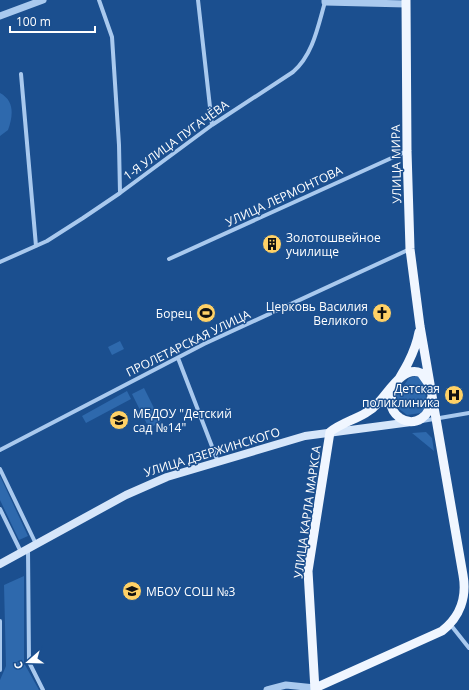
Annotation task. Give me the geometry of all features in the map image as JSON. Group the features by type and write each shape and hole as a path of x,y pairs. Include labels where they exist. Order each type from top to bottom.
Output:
{"main road":[{"name":"УЛИЦА МИРА","path":"406,2 407,151 410,249 420,326 431,392"},
{"name":"УЛИЦА МИРА","path":"398,381 412,353 420,326"},
{"path":"312,689 434,636 450,624 459,612 467,594 431,392 425,375 418,371 408,372 367,412 330,432"},
{"path":"398,381 391,397 392,407 399,417 413,421 422,418 428,412 431,404 431,392"},
{"name":"УЛИЦА ДЗЕРЖИНСКОГО","path":"0,564 138,489 167,477 305,436 413,421"},
{"name":"УЛИЦА КАРЛА МАРКСА","path":"312,689 308,571 330,432"}],"street":[{"path":"0,16 43,0"},
{"path":"99,0 112,37 119,144 120,193"},
{"path":"198,0 212,125"},
{"path":"325,1 406,2"},
{"name":"1-Я УЛИЦА ПУГАЧЁВА","path":"0,262 47,241 120,193 212,125 301,65 310,48 325,1"},
{"path":"21,74 36,246"},
{"name":"УЛИЦА ЛЕРМОНТОВА","path":"169,259 407,151"},
{"name":"ПРОЛЕТАРСКАЯ УЛИЦА","path":"0,450 178,358 410,249"},
{"path":"178,358 218,462"},
{"path":"413,421 469,414"},
{"path":"0,469 36,544"},
{"path":"0,509 24,550 29,662 43,690"},
{"path":"0,621 0,670"},
{"path":"450,624 469,648"},
{"path":"267,690 282,685 312,689"}],"shaded area":[{"path":"0,93 8,100 12,109 12,114 8,130 0,136"},
{"path":"120,341 124,349 112,355 108,347"},
{"path":"416,376 419,377 424,385 427,405 421,413 407,415 398,408 397,395 409,378"},
{"path":"144,388 161,422 149,428 132,394"},
{"path":"127,391 131,399 86,423 82,416"},
{"path":"426,432 432,438 434,451 412,433"},
{"path":"0,476 28,536 19,540 0,500"},
{"path":"24,576 24,663 39,690 0,690 0,680 6,666 4,585"}],"place":[{"name":"Золотошвейное училище","path":"272,244"},
{"name":"Борец","path":"206,313"},
{"name":"Церковь Василия Великого","path":"382,313"},
{"name":"Детская поликлиника","path":"454,395"},
{"name":"МБДОУ \"Детский сад №14\"","path":"119,420"},
{"name":"МБОУ СОШ №3","path":"132,591"}]}
